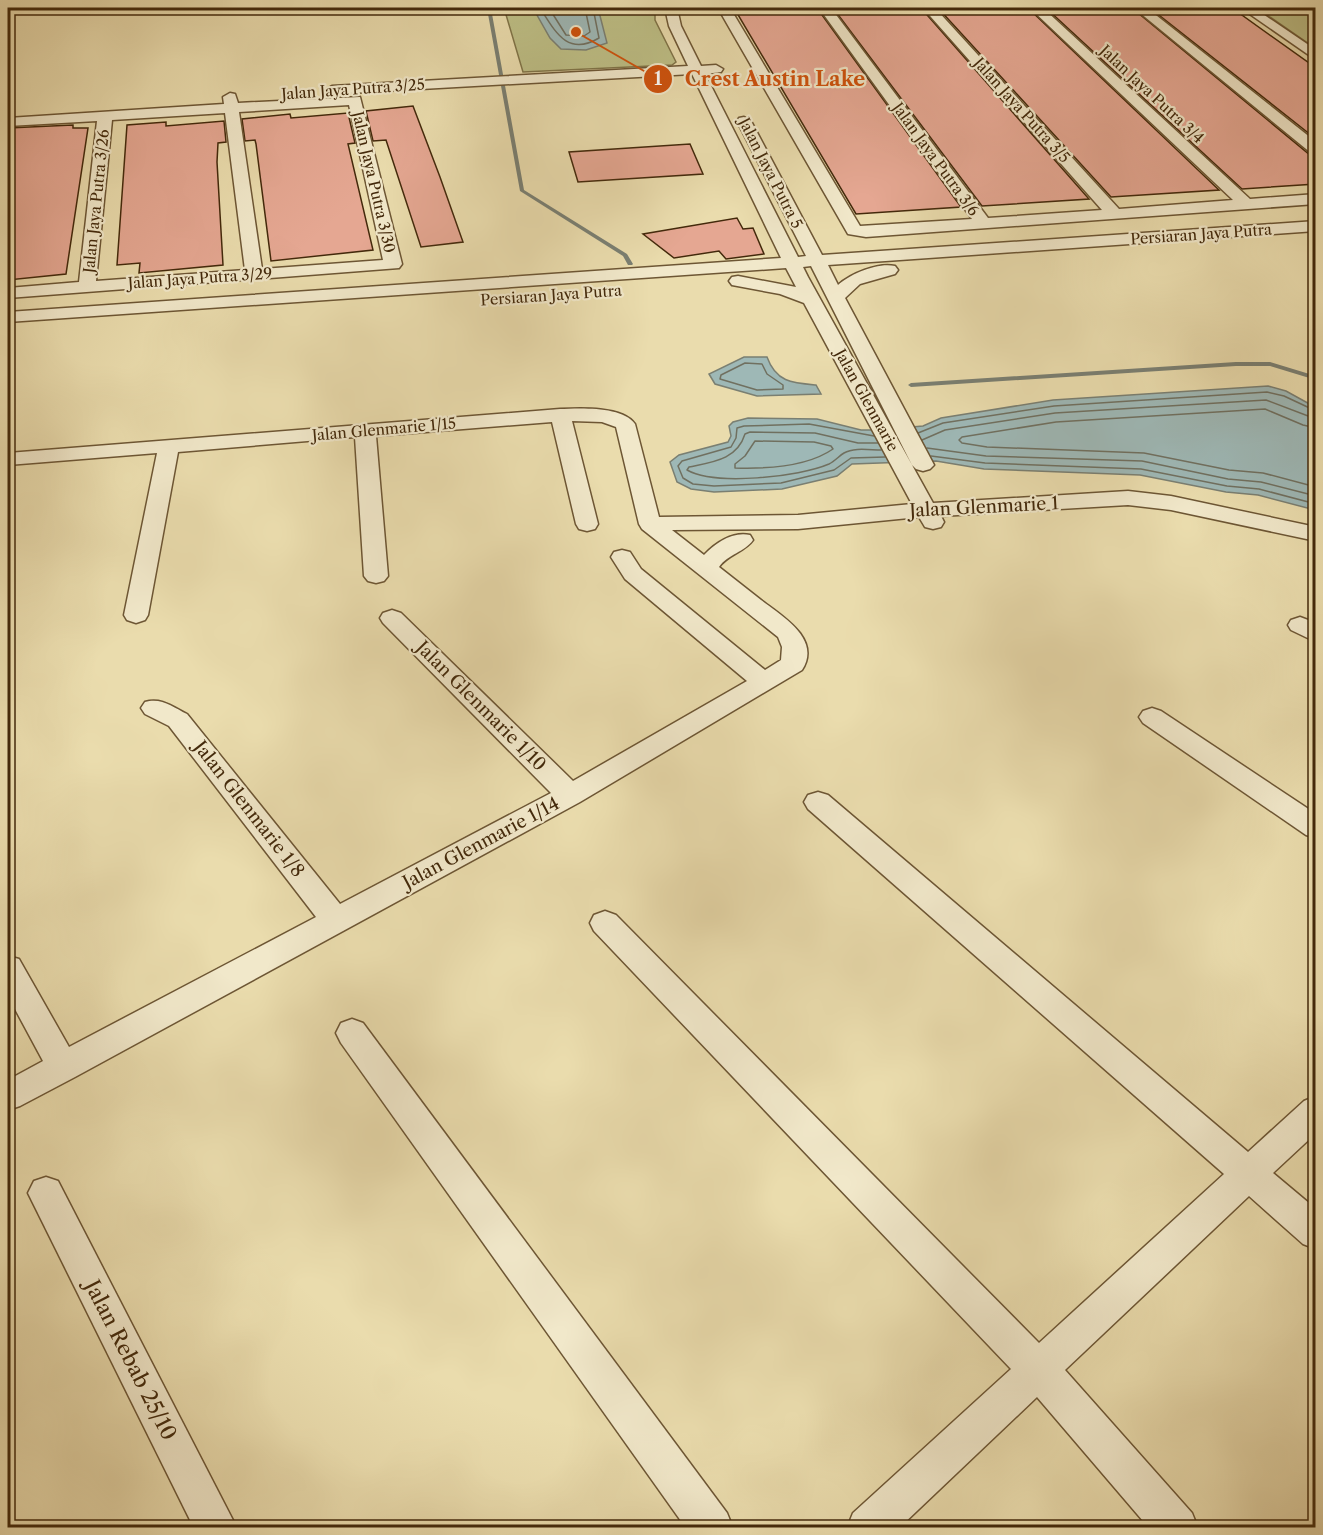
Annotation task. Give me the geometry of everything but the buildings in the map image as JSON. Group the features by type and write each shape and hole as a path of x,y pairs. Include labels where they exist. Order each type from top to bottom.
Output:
{"street":[{"name":"Jalan Jaya Putra 5","path":"671,8 675,26 796,270"},
{"path":"724,8 854,230 866,232 1316,199"},
{"name":"Jalan Jaya Putra 3/6","path":"825,8 983,223"},
{"name":"Jalan Jaya Putra 3/5","path":"929,8 1114,213"},
{"name":"Jalan Jaya Putra 3/4","path":"1036,8 1246,204"},
{"path":"1140,8 1316,150"},
{"path":"1247,8 1316,56"},
{"name":"Jalan Jaya Putra 3/25","path":"8,122 462,83 716,69"},
{"name":"Jalan Jaya Putra 3/25","path":"8,110 355,100"},
{"name":"Jalan Jaya Putra 3/30","path":"355,100 393,264"},
{"path":"231,102 254,274"},
{"name":"Jalan Jaya Putra 5","path":"738,111 819,268"},
{"name":"Jalan Jaya Putra 3/26","path":"87,287 105,115"},
{"name":"Persiaran Jaya Putra","path":"8,317 796,270 1087,241 1316,226"},
{"name":"Persiaran Jaya Putra","path":"819,268 890,270 1072,255 1086,247 1087,241"},
{"name":"Jalan Jaya Putra 3/29","path":"8,293 393,264"},
{"name":"Jalan Glenmarie","path":"819,268 835,297 888,420"},
{"name":"Persiaran Jaya Putra","path":"8,332 738,281 796,270"},
{"name":"Jalan Glenmarie","path":"796,270 812,300 888,420 940,516"},
{"path":"835,297 854,280 890,270"},
{"path":"738,281 784,289 812,300"},
{"name":"Jalan Glenmarie 1/15","path":"8,459 560,415 597,414 613,417 625,424 650,524"},
{"path":"560,415 587,524"},
{"path":"365,430 376,576"},
{"path":"136,615 169,446"},
{"name":"Jalan Glenmarie 1","path":"674,544 742,540 800,529 940,516 1131,509 1316,534"},
{"path":"650,524 674,544"},
{"name":"Jalan Glenmarie 1","path":"650,524 800,529"},
{"name":"Jalan Glenmarie 1","path":"1250,526 1316,546"},
{"path":"707,569 720,551 742,540"},
{"name":"Jalan Glenmarie 1/14","path":"8,1096 570,795 793,664 796,652 794,643 787,632 674,544"},
{"path":"622,557 633,574 764,682"},
{"name":"Jalan Glenmarie 1/10","path":"392,618 570,795"},
{"name":"Jalan Glenmarie 1/8","path":"154,708 178,720 336,920"},
{"path":"1152,717 1316,828"},
{"path":"818,802 1316,1232"},
{"path":"605,923 1038,1369 1177,1527"},
{"path":"8,968 63,1067"},
{"path":"352,1033 712,1527"},
{"path":"868,1527 1316,1111"},
{"name":"Jalan Rebab 25/10","path":"46,1194 216,1527"}],"green space":[{"path":"504,8 655,8 655,20 676,62 672,65 523,72"},
{"path":"1257,8 1315,8 1315,48"}],"water":[{"path":"533,8 598,8 607,43 586,50 561,49 550,38"},
{"path":"744,357 767,357 775,372 780,376 792,382 816,385 821,394 757,396 715,384 709,374"},
{"path":"1268,386 1286,391 1315,407 1315,510 1258,495 1226,492 1140,475 984,469 936,461 852,464 837,476 782,489 714,492 691,489 677,482 670,462 679,455 728,442 731,436 729,426 733,422 748,418 817,419 861,430 876,430 923,426 941,418 1053,400"}],"waterway":[{"path":"484,8 490,14 522,191 625,255 630,264"},
{"path":"911,385 1236,364 1270,364 1316,378"}],"place":[{"name":"Crest Austin Lake","path":"576,32"}]}
